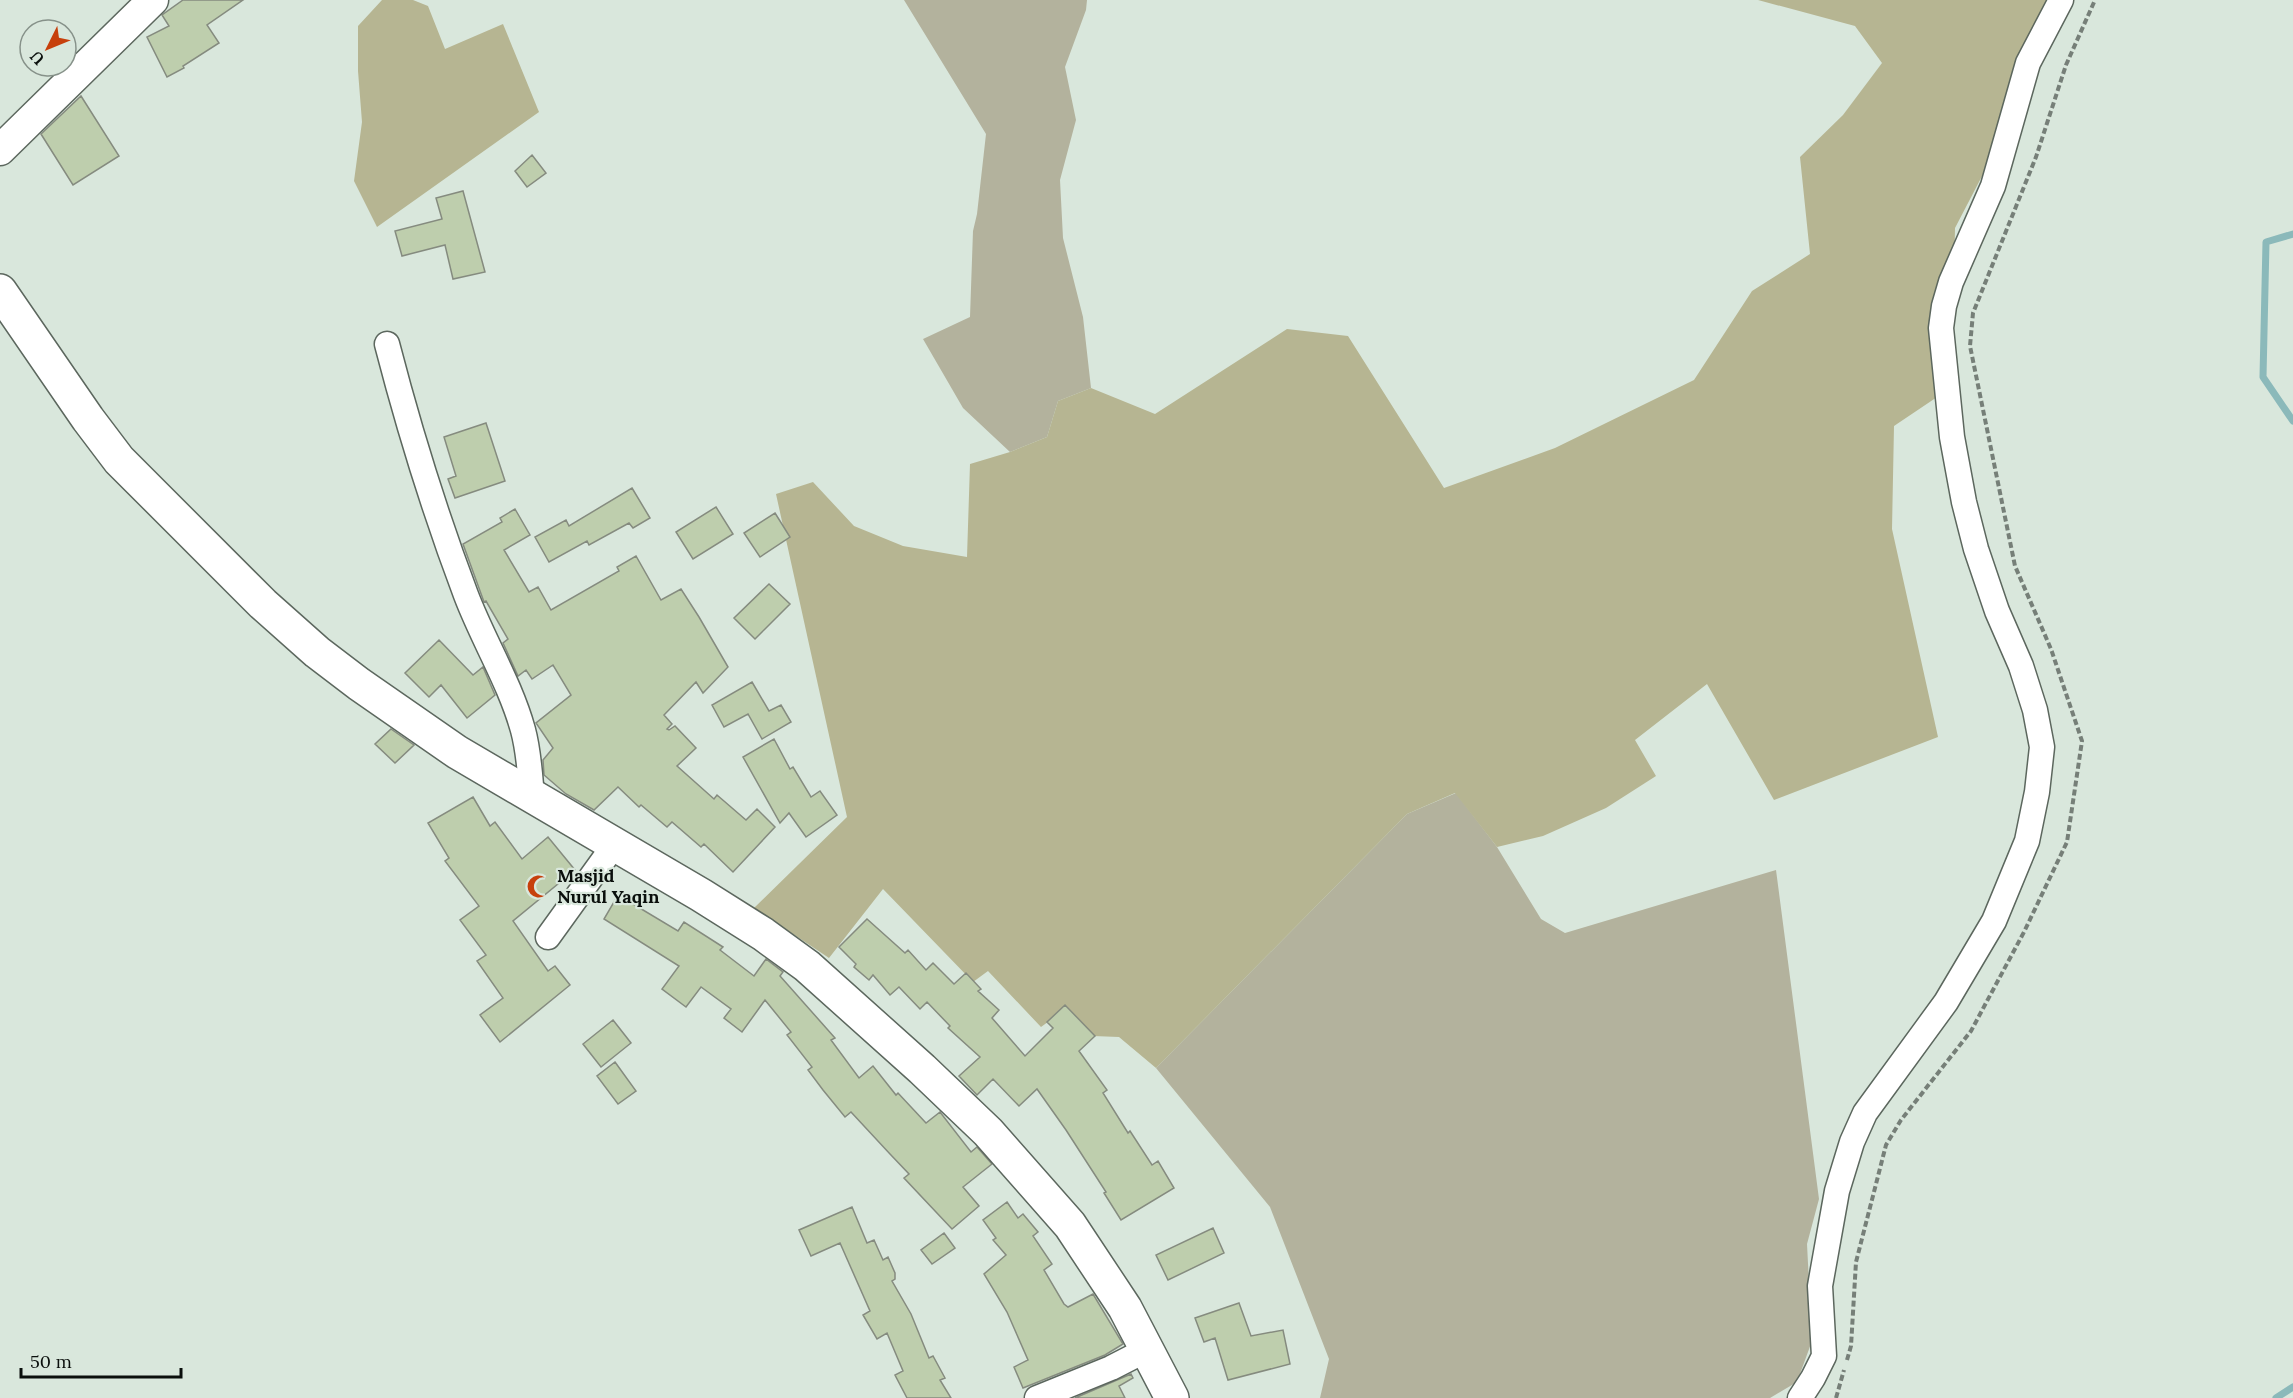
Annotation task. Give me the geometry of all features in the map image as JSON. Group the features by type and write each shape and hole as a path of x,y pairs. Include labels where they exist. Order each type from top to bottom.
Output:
{"main road":[{"path":"0,291 119,460 263,604 317,652 368,691 457,752 763,934 807,966 930,1077 988,1132 1070,1225 1097,1264 1148,1349 1172,1398"}],"street":[{"path":"0,150 153,0"},
{"path":"1800,1398 1824,1356 1820,1286 1837,1191 1852,1142 1865,1113 1946,1002 1994,921 2027,841 2037,792 2042,747 2035,710 2021,666 1997,611 1979,560 1964,502 1952,437 1941,328 1951,282 1993,186 2028,63 2061,0"},
{"path":"387,344 403,406 444,537 522,727 529,754 532,797"},
{"path":"548,938 615,844"},
{"path":"1036,1398 1111,1368 1148,1349"}],"path":[{"path":"1836,1398 1851,1346 1856,1262 1886,1145 1900,1120 1971,1031 2024,932 2067,842 2082,741 2051,649 2015,566 1970,346 1973,313 2036,157 2066,65 2095,0"}],"green space":[{"path":"382,0 413,0 428,6 445,49 503,24 539,112 377,227 354,181 362,122 358,71 358,26"},
{"path":"904,0 1087,0 1086,10 1065,67 1076,120 1060,180 1063,238 1083,317 1091,388 1058,401 1047,437 1010,452 963,408 923,339 970,317 973,231 986,134"},
{"path":"1758,0 2069,0 2057,32 1955,228 1952,387 1894,426 1892,529 1938,737 1774,800 1707,684 1635,740 1656,776 1606,808 1543,836 1497,847 1455,793 1407,814 1156,1068 1119,1037 1093,1036 1067,1008 1041,1027 988,971 973,982 883,889 829,958 754,908 847,817 776,494 813,482 854,526 903,546 967,557 970,464 1010,452 1047,437 1058,401 1091,388 1155,414 1287,329 1348,336 1444,488 1555,448 1694,380 1752,291 1810,254 1800,157 1843,115 1882,63 1855,26"},
{"path":"1456,793 1497,847 1541,919 1565,933 1776,870 1819,1199 1807,1244 1812,1341 1797,1382 1770,1398 1320,1398 1329,1359 1270,1207 1156,1068 1407,814"}],"building":[{"path":"183,0 243,0 207,25 219,43 167,77 147,37 169,26 162,15"},
{"path":"81,96 119,156 73,185 41,134"},
{"path":"532,155 546,173 527,187 515,171"},
{"path":"463,191 485,272 453,279 445,245 402,256 395,231 442,219 436,198"},
{"path":"486,423 505,481 455,498 448,479 456,476 444,437"},
{"path":"632,488 650,518 633,528 629,523 589,545 587,541 549,562 535,537 566,520 569,526"},
{"path":"716,507 733,534 693,559 676,532"},
{"path":"515,509 530,535 504,550 529,592 538,587 551,610 619,571 617,567 636,556 661,600 681,589 699,617 728,667 703,693 696,682 664,715 672,724 667,729 675,726 696,748 677,766 714,799 717,795 746,820 757,809 775,827 733,872 704,844 701,847 672,822 667,827 641,805 639,807 618,787 594,810 566,794 544,775 543,760 553,748 536,723 571,695 553,665 532,679 526,670 518,676 503,643 508,639 486,601 484,602 463,544 502,522 500,518"},
{"path":"775,513 790,537 760,557 744,533"},
{"path":"769,584 790,604 755,639 734,618"},
{"path":"439,640 473,675 483,667 495,695 467,718 441,685 429,697 405,673"},
{"path":"752,682 769,711 781,705 791,722 762,739 748,714 724,727 712,705"},
{"path":"391,729 414,745 395,763 375,744"},
{"path":"774,739 790,769 793,767 811,797 820,791 837,815 806,837 789,813 780,823 743,757"},
{"path":"473,797 490,826 495,822 522,859 548,837 575,870 513,921 548,971 555,966 570,985 500,1042 480,1015 503,998 477,961 486,955 460,920 479,906 445,861 449,858 428,823"},
{"path":"618,895 678,931 684,922 723,947 720,950 754,976 766,959 783,972 780,976 835,1038 831,1040 859,1078 873,1066 896,1095 898,1093 926,1123 940,1112 971,1152 977,1147 992,1164 963,1187 979,1206 952,1229 904,1178 909,1174 851,1112 845,1117 808,1070 812,1067 787,1035 791,1032 765,1000 742,1032 724,1018 731,1009 701,987 686,1007 662,989 679,966 604,919"},
{"path":"867,919 905,953 908,950 926,970 933,963 954,984 966,973 981,989 978,991 999,1010 992,1018 1025,1056 1053,1028 1047,1022 1065,1005 1095,1036 1079,1051 1107,1090 1103,1093 1128,1133 1130,1131 1152,1165 1158,1161 1174,1188 1121,1220 1104,1193 1106,1192 1037,1089 1019,1106 993,1079 977,1095 959,1076 980,1057 948,1028 950,1026 927,1002 920,1009 899,987 890,995 873,975 869,980 854,967 856,964 839,947"},
{"path":"613,1020 631,1043 601,1067 583,1044"},
{"path":"615,1062 636,1091 618,1104 597,1076"},
{"path":"1007,1202 1018,1218 1023,1214 1038,1232 1033,1236 1052,1264 1044,1270 1064,1304 1068,1307 1093,1294 1123,1344 1105,1355 1023,1388 1014,1367 1028,1360 1007,1312 984,1274 1006,1255 993,1240 996,1238 983,1220"},
{"path":"852,1207 867,1243 874,1240 883,1260 888,1257 895,1273 895,1279 892,1281 911,1314 929,1358 933,1356 945,1378 940,1380 951,1398 907,1398 895,1375 903,1371 887,1333 877,1339 863,1315 870,1311 840,1243 811,1256 799,1230"},
{"path":"1213,1228 1224,1253 1168,1280 1156,1255"},
{"path":"944,1233 955,1248 932,1264 921,1250"},
{"path":"1239,1303 1251,1336 1283,1330 1290,1364 1228,1380 1215,1338 1204,1342 1195,1318"},
{"path":"1131,1374 1133,1378 1119,1386 1125,1398 1075,1398"}],"waterway":[{"path":"2293,234 2266,242 2263,377 2293,421"},
{"path":"2276,1398 2293,1387"}],"place":[{"name":"Masjid Nurul Yaqin","path":"539,886"}]}
